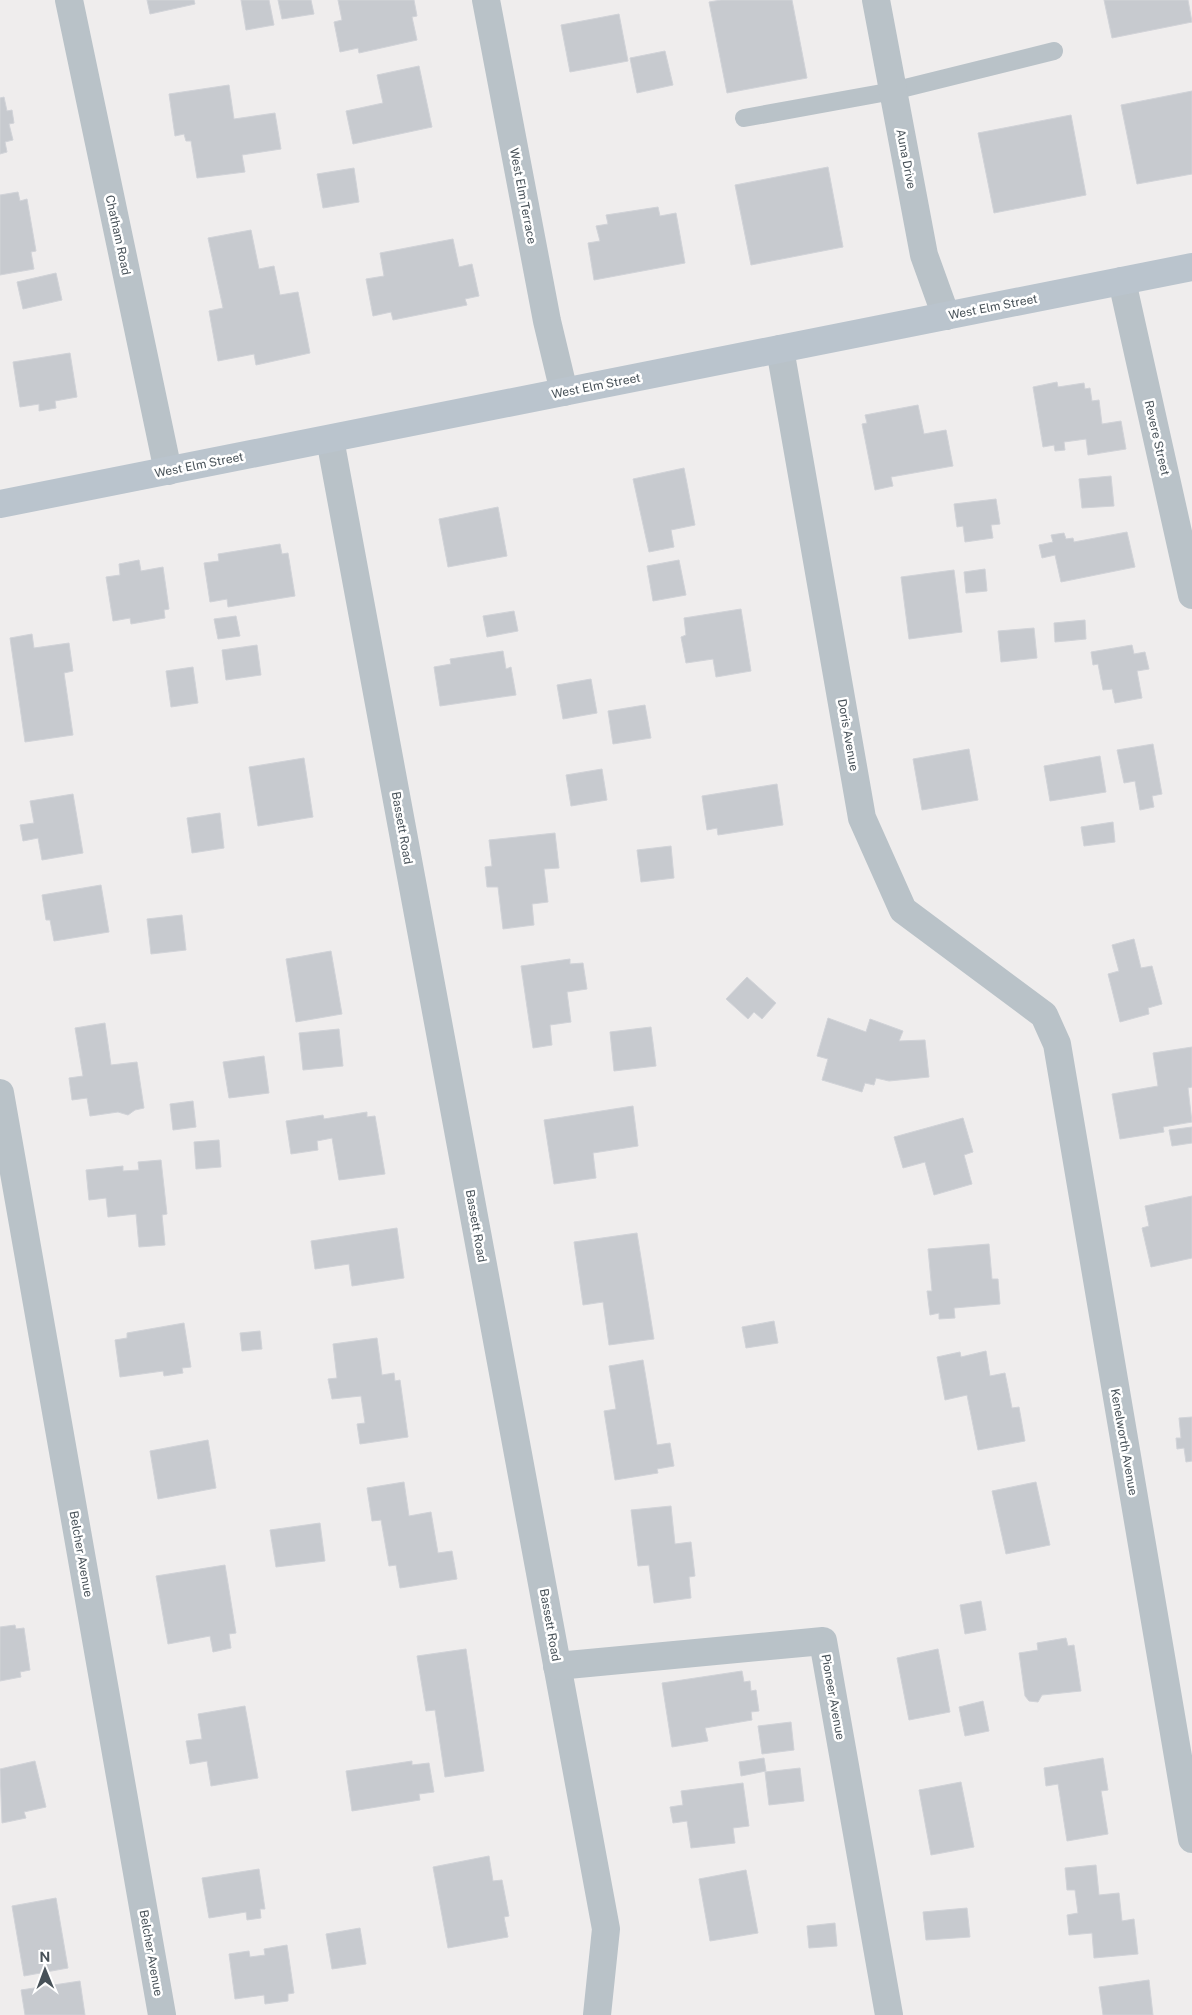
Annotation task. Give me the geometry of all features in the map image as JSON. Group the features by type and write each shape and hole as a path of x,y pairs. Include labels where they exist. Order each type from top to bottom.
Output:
{"street":[{"name":"Chatham Road","path":"69,0 168,471"},
{"name":"West Elm Terrace","path":"486,0 548,321 564,392"},
{"name":"Auna Drive","path":"876,0 924,255 946,316"},
{"name":"West Elm Street","path":"0,504 1192,267"},
{"name":"Revere Street","path":"1122,281 1192,595"},
{"name":"Doris Avenue","path":"780,349 862,818 903,910 1044,1015 1057,1044"},
{"name":"Bassett Road","path":"330,439 606,1929 597,2015"},
{"name":"Kenelworth Avenue","path":"1057,1044 1192,1839"},
{"name":"Belcher Avenue","path":"0,1093 162,2015"},
{"name":"Pioneer Avenue","path":"557,1666 823,1642 889,2015"}],"lane":[{"path":"744,118 893,91 1054,52"}],"building":[{"path":"147,0 194,0 195,4 150,14"},
{"path":"241,0 269,0 274,25 246,30"},
{"path":"278,0 311,0 314,14 282,19"},
{"path":"338,0 414,0 417,16 412,17 417,40 359,53 358,48 340,52 334,22 342,20"},
{"path":"721,0 792,0 807,78 727,93 709,2"},
{"path":"1104,0 1188,0 1192,22 1112,38"},
{"path":"619,14 628,61 570,72 561,25"},
{"path":"665,51 673,85 637,93 630,58"},
{"path":"419,66 432,127 353,144 346,111 383,103 377,75"},
{"path":"229,85 234,119 275,113 281,149 242,155 245,172 197,178 191,141 186,141 184,134 175,136 169,94"},
{"path":"1192,91 1192,174 1137,184 1121,105"},
{"path":"4,97 7,111 12,110 14,123 9,124 13,140 5,142 7,152 0,154 0,98"},
{"path":"1071,115 1086,195 994,213 978,133"},
{"path":"828,167 843,247 751,265 735,185"},
{"path":"354,168 359,202 323,208 317,174"},
{"path":"18,192 20,201 27,199 36,251 31,252 34,269 0,275 0,195"},
{"path":"658,207 660,216 676,213 685,263 594,280 588,243 600,241 596,226 608,224 606,215"},
{"path":"251,230 259,269 274,266 280,295 298,292 310,353 256,365 254,354 218,361 209,311 223,308 208,238"},
{"path":"453,239 459,267 472,264 479,296 465,299 467,305 393,320 391,312 373,316 366,279 384,276 380,253"},
{"path":"56,273 62,300 23,309 17,282"},
{"path":"70,353 77,397 55,401 56,408 39,411 39,404 20,407 13,362"},
{"path":"1057,382 1058,387 1084,383 1085,389 1090,388 1092,401 1099,400 1102,424 1121,421 1126,449 1088,455 1086,439 1064,442 1065,450 1055,451 1054,445 1043,447 1033,387"},
{"path":"918,405 924,434 946,430 953,466 891,477 893,486 875,490 862,424 867,423 865,415"},
{"path":"684,468 695,525 671,530 674,547 649,552 633,479"},
{"path":"1111,476 1114,506 1082,508 1079,479"},
{"path":"996,499 1000,524 991,525 993,538 965,542 963,526 957,527 954,504"},
{"path":"498,507 507,556 448,567 439,519"},
{"path":"1127,532 1135,567 1061,582 1055,555 1042,558 1039,545 1053,542 1051,535 1064,533 1066,539 1073,538 1074,542"},
{"path":"280,544 282,554 288,553 295,596 228,607 227,599 210,602 204,563 219,561 218,554"},
{"path":"139,560 141,571 163,567 169,609 164,610 165,618 131,624 130,618 113,621 106,577 120,575 119,564"},
{"path":"679,560 686,595 653,601 647,566"},
{"path":"985,569 987,591 966,593 964,572"},
{"path":"954,570 962,632 909,639 901,577"},
{"path":"741,609 751,671 716,677 713,659 686,663 681,637 686,635 684,618"},
{"path":"514,611 518,631 487,637 483,616"},
{"path":"236,616 240,636 218,639 214,619"},
{"path":"1085,620 1086,639 1055,642 1054,623"},
{"path":"1034,628 1037,658 1001,662 998,631"},
{"path":"32,634 34,648 69,643 73,671 64,673 73,735 25,742 10,638"},
{"path":"257,645 261,675 226,680 222,650"},
{"path":"1132,645 1134,654 1145,652 1149,669 1137,671 1142,698 1115,703 1112,689 1103,690 1098,664 1093,665 1091,652"},
{"path":"503,651 506,669 511,667 516,695 440,706 434,667 451,664 450,659"},
{"path":"193,667 198,703 171,707 166,671"},
{"path":"591,679 597,713 563,719 557,685"},
{"path":"645,705 651,738 613,744 608,711"},
{"path":"1153,744 1162,794 1152,796 1154,807 1140,810 1135,781 1124,783 1117,750"},
{"path":"969,749 978,800 922,810 913,759"},
{"path":"1100,756 1106,792 1050,801 1044,766"},
{"path":"304,758 313,817 258,826 249,767"},
{"path":"602,769 607,800 571,806 566,775"},
{"path":"777,784 783,825 718,835 717,828 707,830 702,796"},
{"path":"73,794 83,853 42,860 38,838 23,841 20,825 34,823 30,801"},
{"path":"220,813 224,848 192,853 187,818"},
{"path":"1113,822 1115,842 1084,846 1081,827"},
{"path":"555,833 559,868 544,869 548,902 532,904 534,925 503,929 498,887 487,887 485,867 492,866 489,840"},
{"path":"671,846 674,878 641,882 637,850"},
{"path":"101,885 109,932 54,941 50,920 46,920 42,895"},
{"path":"182,915 186,950 151,954 147,919"},
{"path":"1134,939 1141,968 1152,966 1162,1004 1148,1008 1149,1014 1120,1022 1108,974 1119,971 1112,945"},
{"path":"331,951 342,1014 296,1022 286,959"},
{"path":"570,959 570,964 583,963 587,989 567,992 571,1022 550,1025 552,1045 533,1048 521,966"},
{"path":"747,977 776,1003 762,1019 754,1012 748,1019 726,999"},
{"path":"828,1018 866,1032 870,1019 903,1031 899,1041 925,1040 929,1077 889,1081 876,1078 874,1085 865,1083 862,1092 822,1080 828,1059 817,1056"},
{"path":"105,1023 111,1065 137,1062 144,1108 135,1110 128,1115 118,1112 90,1116 87,1098 72,1100 69,1078 83,1076 75,1028"},
{"path":"651,1027 656,1066 614,1071 610,1032"},
{"path":"339,1029 343,1066 303,1070 299,1033"},
{"path":"1192,1047 1192,1087 1188,1088 1192,1122 1163,1127 1164,1132 1120,1139 1112,1094 1158,1086 1153,1053"},
{"path":"264,1056 269,1093 229,1098 223,1062"},
{"path":"193,1101 196,1127 173,1130 170,1104"},
{"path":"633,1106 638,1146 593,1153 596,1178 554,1184 544,1120"},
{"path":"367,1112 367,1117 375,1116 385,1174 339,1180 332,1138 317,1141 318,1150 291,1154 286,1121 323,1115 324,1119"},
{"path":"963,1118 973,1152 964,1155 972,1184 934,1195 925,1162 903,1168 894,1137"},
{"path":"1192,1127 1192,1143 1172,1146 1169,1130"},
{"path":"219,1140 221,1167 196,1169 194,1142"},
{"path":"161,1160 167,1214 162,1215 165,1245 139,1247 136,1214 108,1217 106,1198 89,1200 86,1170 123,1166 123,1171 139,1170 138,1162"},
{"path":"1192,1196 1192,1258 1151,1267 1142,1228 1149,1226 1145,1206"},
{"path":"397,1228 404,1278 352,1286 349,1264 315,1269 311,1241"},
{"path":"637,1233 654,1339 609,1345 603,1302 583,1305 574,1242"},
{"path":"989,1244 992,1279 998,1279 1000,1304 954,1308 955,1318 939,1319 939,1313 930,1315 927,1291 932,1291 928,1249"},
{"path":"774,1321 778,1343 746,1348 742,1327"},
{"path":"184,1323 191,1367 182,1368 183,1373 164,1376 163,1371 120,1377 115,1340 127,1338 127,1333"},
{"path":"260,1331 262,1349 242,1351 240,1333"},
{"path":"377,1338 382,1375 394,1373 395,1381 400,1380 408,1437 360,1444 357,1424 365,1423 361,1396 332,1399 328,1379 337,1378 333,1344"},
{"path":"986,1351 990,1376 1005,1373 1012,1408 1019,1407 1025,1441 978,1450 967,1395 945,1400 937,1357 960,1352 961,1357"},
{"path":"643,1360 657,1445 670,1443 674,1466 657,1469 658,1473 615,1480 604,1411 616,1409 609,1366"},
{"path":"1192,1417 1192,1461 1186,1462 1184,1448 1177,1449 1176,1438 1181,1438 1179,1418"},
{"path":"208,1440 216,1488 158,1499 150,1451"},
{"path":"404,1482 409,1516 431,1512 438,1553 452,1551 457,1579 400,1588 396,1565 389,1566 381,1520 372,1521 367,1488"},
{"path":"1036,1482 1050,1545 1006,1554 992,1491"},
{"path":"671,1506 675,1544 691,1542 695,1576 689,1577 691,1598 654,1603 649,1565 638,1566 631,1510"},
{"path":"320,1523 325,1561 276,1567 270,1530"},
{"path":"225,1565 236,1633 229,1634 231,1648 213,1652 210,1636 168,1644 156,1576"},
{"path":"981,1601 986,1630 965,1634 960,1605"},
{"path":"15,1625 16,1629 24,1628 30,1670 20,1672 21,1677 0,1681 0,1627"},
{"path":"1066,1638 1068,1646 1074,1645 1081,1691 1042,1695 1038,1702 1029,1701 1025,1696 1019,1653 1038,1650 1037,1643"},
{"path":"466,1649 484,1771 445,1777 435,1710 426,1711 417,1656"},
{"path":"938,1649 950,1712 909,1720 897,1658"},
{"path":"742,1671 744,1682 750,1681 751,1691 756,1690 759,1711 751,1712 752,1720 705,1728 708,1741 672,1747 662,1683"},
{"path":"983,1701 989,1731 965,1736 959,1707"},
{"path":"245,1706 258,1778 211,1786 207,1761 190,1764 186,1741 202,1739 198,1714"},
{"path":"791,1722 794,1750 762,1754 758,1726"},
{"path":"764,1758 766,1771 741,1776 739,1762"},
{"path":"1103,1758 1108,1790 1101,1791 1108,1834 1067,1841 1058,1784 1046,1786 1044,1768"},
{"path":"35,1761 46,1807 24,1812 26,1818 2,1823 0,1769"},
{"path":"412,1761 412,1765 429,1763 434,1792 419,1794 420,1800 352,1811 346,1771"},
{"path":"800,1768 804,1801 769,1805 765,1772"},
{"path":"961,1782 974,1847 931,1855 919,1790"},
{"path":"743,1783 749,1826 733,1828 735,1843 691,1848 687,1821 673,1823 670,1807 683,1805 681,1791"},
{"path":"489,1856 493,1881 502,1880 509,1916 504,1917 508,1937 448,1948 433,1867"},
{"path":"1096,1865 1099,1895 1119,1893 1122,1921 1134,1919 1138,1954 1094,1958 1092,1933 1069,1935 1067,1915 1078,1913 1075,1890 1067,1890 1065,1868"},
{"path":"259,1869 265,1909 260,1909 261,1918 247,1920 246,1912 209,1918 202,1878"},
{"path":"746,1870 758,1933 710,1941 699,1879"},
{"path":"56,1898 68,1968 24,1976 12,1906"},
{"path":"967,1908 970,1937 926,1940 923,1912"},
{"path":"835,1923 837,1946 809,1948 807,1926"},
{"path":"360,1928 366,1964 332,1969 326,1934"},
{"path":"287,1945 294,1993 288,1994 288,2001 265,2004 264,1995 235,1999 229,1954 249,1951 250,1957 265,1955 264,1949"},
{"path":"1149,1980 1153,2015 1103,2015 1099,1987"},
{"path":"80,1981 85,2015 25,2015 21,1990"}]}
